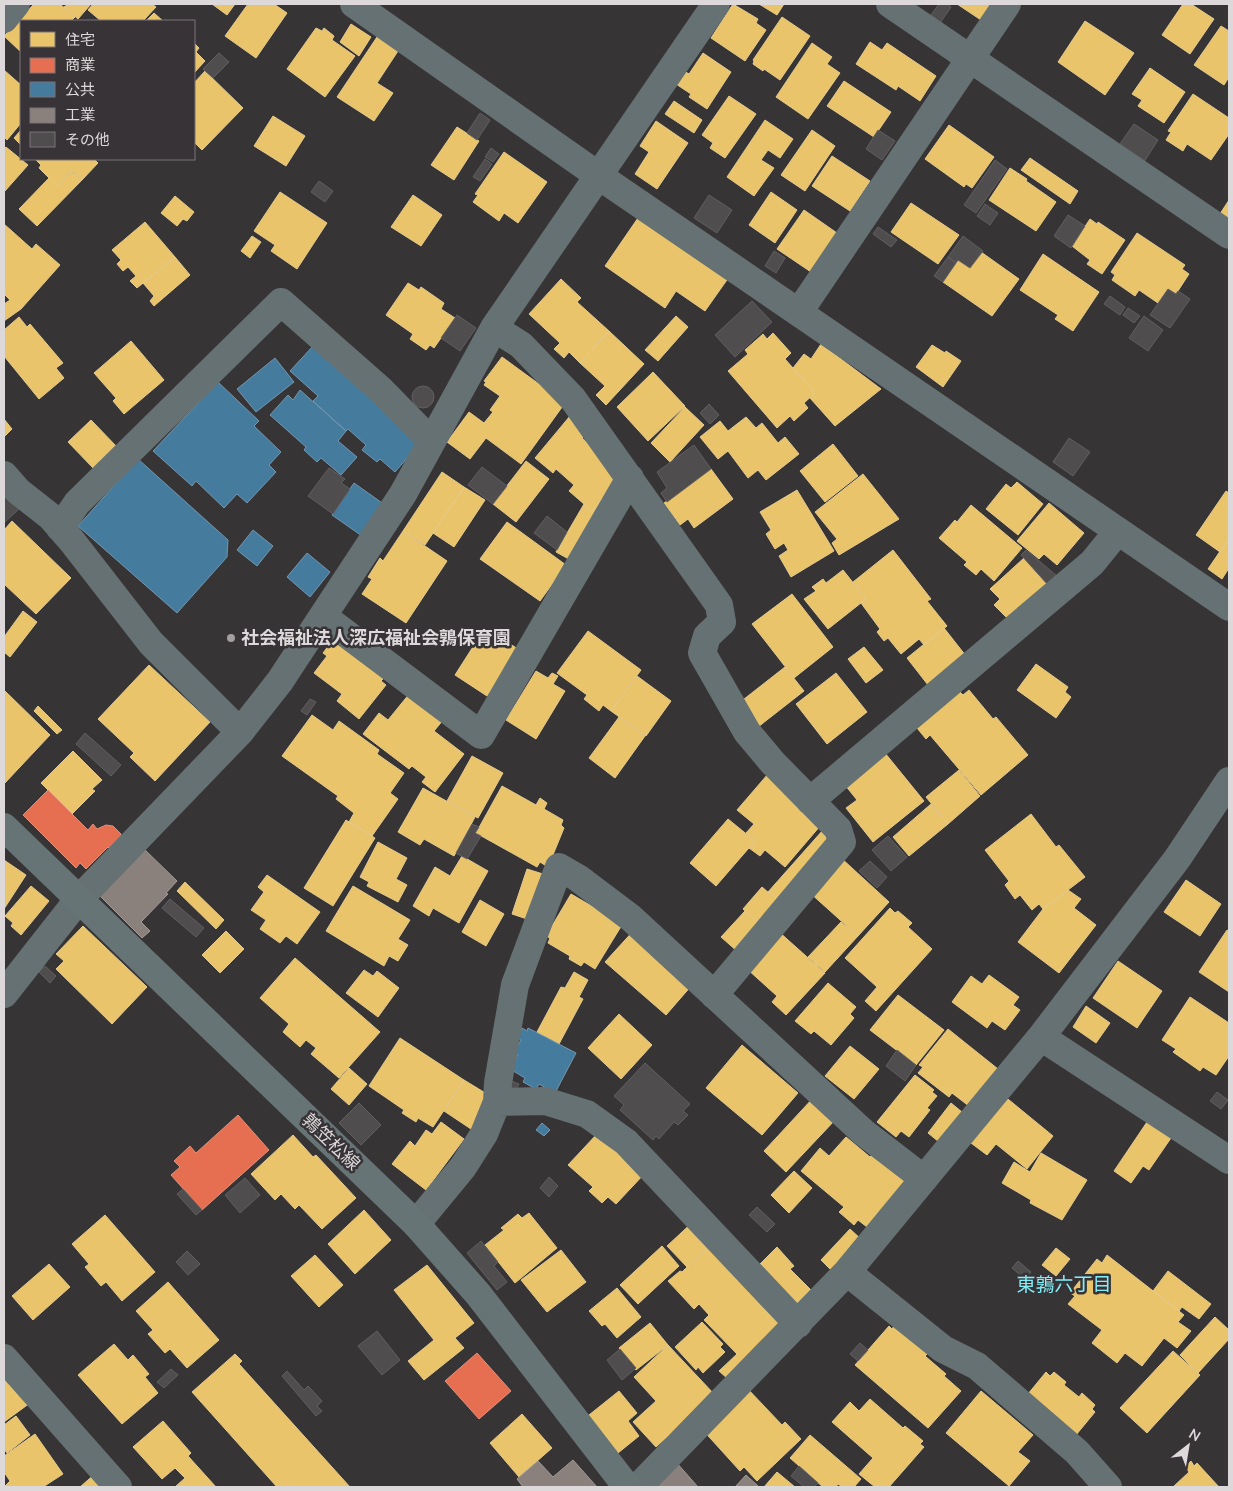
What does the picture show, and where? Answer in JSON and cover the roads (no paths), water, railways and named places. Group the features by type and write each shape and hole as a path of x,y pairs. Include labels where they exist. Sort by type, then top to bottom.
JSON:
{"main road":[{"name":"鶉笠松線","path":"4,827 416,1224 478,1294 626,1487"}],"street":[{"path":"4,19 16,4"},
{"path":"354,4 599,176 1229,607"},
{"path":"4,994 78,900 240,732 280,681 404,494 431,441 494,328 716,4"},
{"path":"890,4 1229,235"},
{"path":"799,312 1007,4"},
{"path":"60,528 77,503 281,302 381,390 431,441"},
{"path":"494,328 521,345 574,400 719,605 722,622 707,636 702,652 747,732 773,763 838,829 842,842 714,995"},
{"path":"4,475 18,491 51,518 151,643 240,732"},
{"path":"324,617 481,736 630,478"},
{"path":"810,801 1092,563 1118,531"},
{"path":"641,1487 641,1484 848,1272 1041,1037 1177,860 1229,781"},
{"path":"416,1224 463,1167 484,1134 497,1102 498,1083 515,985 559,867 578,878 631,918 863,1132 924,1179"},
{"path":"1041,1037 1229,1160"},
{"path":"497,1102 545,1101 587,1114 626,1142 798,1324"},
{"path":"848,1272 944,1349 977,1366 1078,1452 1108,1487"},
{"path":"4,1358 118,1487"}],"place":[{"name":"社会福祉法人深広福祉会鶉保育園","path":"231,638"}],"district":[{"name":"東鶉六丁目","path":"1064,1285"}]}
